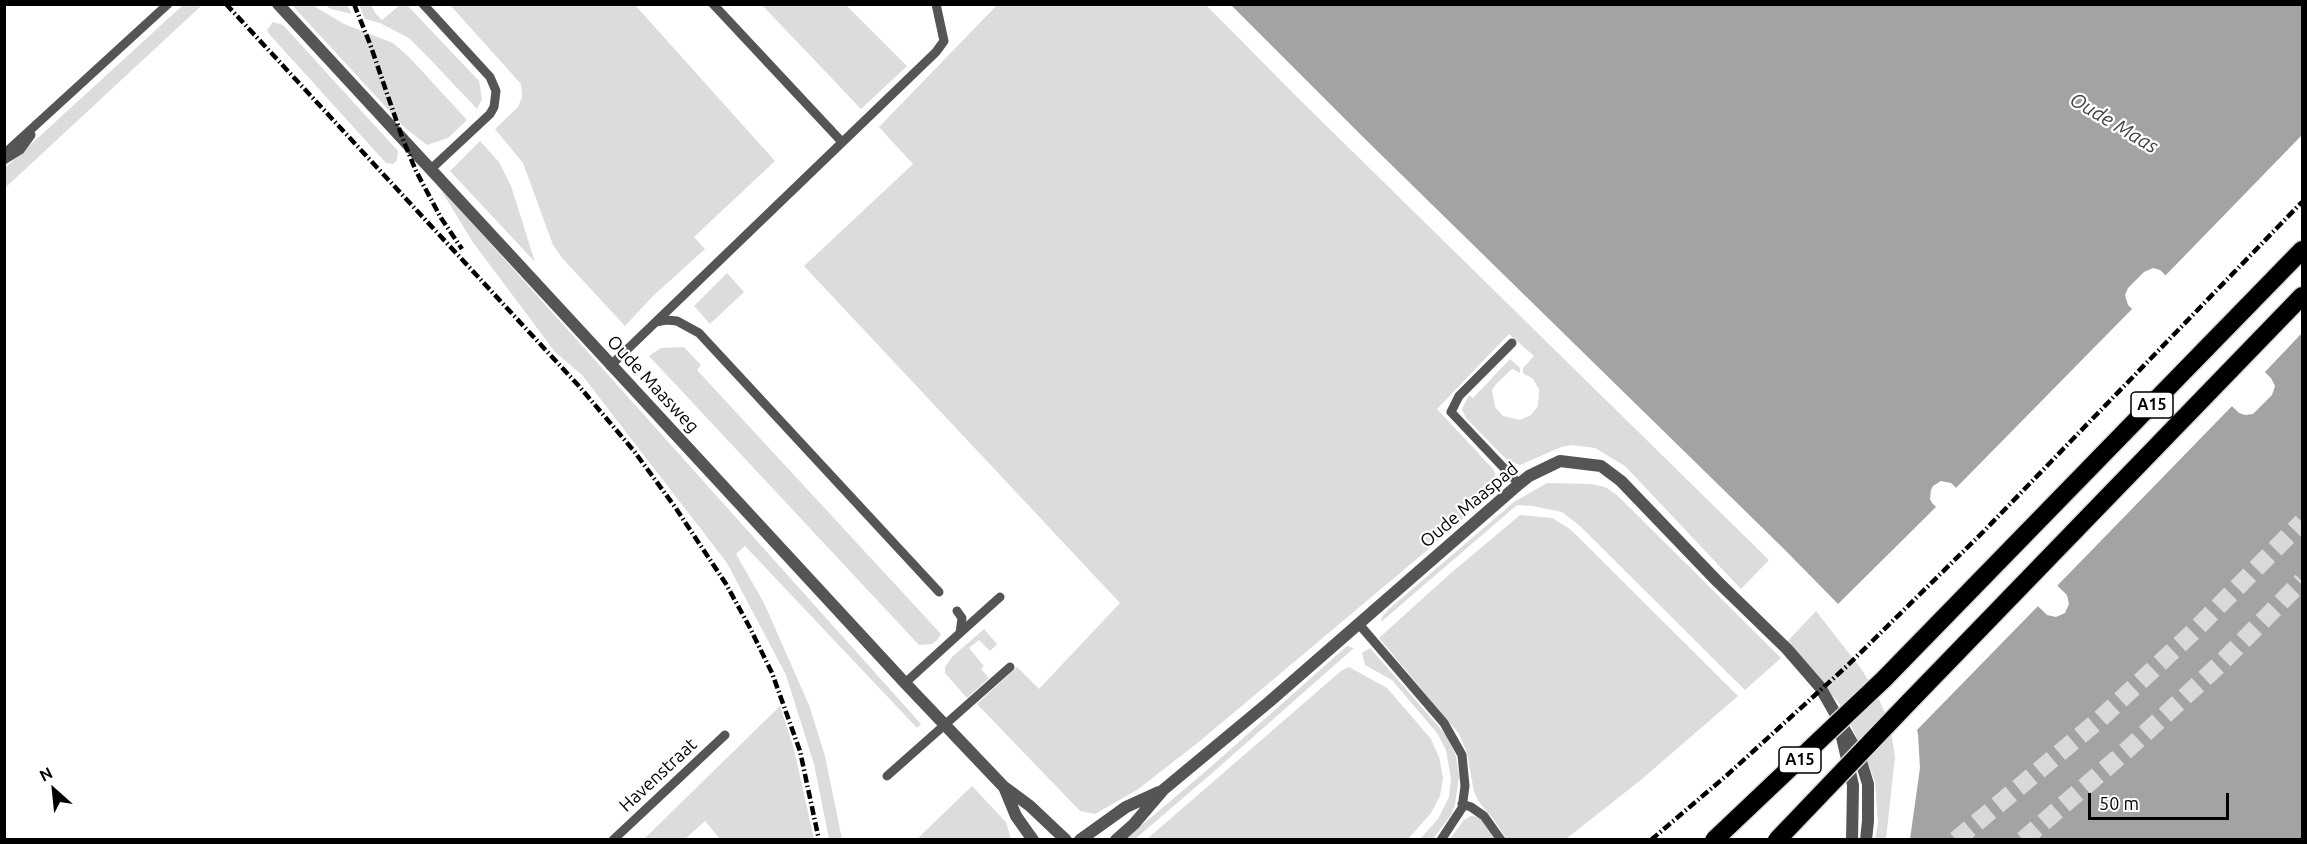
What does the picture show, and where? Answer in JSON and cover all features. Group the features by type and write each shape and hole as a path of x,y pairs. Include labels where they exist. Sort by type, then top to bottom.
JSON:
{"highway":[{"name":"A15","path":"1714,840 1891,672 2302,250"},
{"name":"A15","path":"1777,840 2302,296"}],"street":[{"name":"Oude Maasweg","path":"278,4 610,366 946,726 1003,786 1030,806 1066,840"},
{"name":"Oude Maaspad","path":"1116,840 1134,824 1163,790 1269,702 1519,484 1529,476 1560,461 1600,466 1621,481 1820,687 1859,756 1868,784 1866,840"},
{"name":"Oude Maaspad","path":"1838,720 1853,785 1852,840"},
{"name":"Oude Maasweg","path":"1003,786 1016,816 1034,840"},
{"name":"Oude Maaspad","path":"1080,840 1126,807 1163,790"}],"lane":[{"path":"423,4 490,77 496,91 494,107 490,114 431,169"},
{"path":"713,4 842,142"},
{"path":"610,366 936,52 944,41 936,4"},
{"path":"4,154 38,126 164,6"},
{"path":"4,160 20,150 38,126"},
{"path":"654,323 666,320 677,321 699,333 939,591"},
{"path":"1512,343 1459,396 1451,412 1519,484"},
{"path":"906,683 1000,597"},
{"path":"957,611 962,618 960,633"},
{"path":"1358,623 1444,723 1462,755 1465,775 1462,804 1457,817 1441,840"},
{"path":"887,776 1010,667"},
{"name":"Havenstraat","path":"613,840 725,735"},
{"path":"1462,804 1484,816 1501,840"}],"shaded area":[{"path":"998,4 1206,5 1769,560 1741,589 1625,466 1595,448 1571,445 1561,447 1520,465 1507,460 1466,418 1462,409 1469,395 1473,398 1510,359 1520,368 1520,373 1512,369 1496,384 1492,390 1495,407 1503,416 1520,420 1531,415 1538,406 1539,389 1533,379 1523,373 1523,368 1534,356 1509,334 1437,409 1494,470 1497,483 1493,492 1200,741 1137,790 1095,814 1080,811 977,704 1017,667 1039,689 1120,603 804,266 913,164 879,127"},
{"path":"183,5 199,5 200,7 5,188 5,168"},
{"path":"292,5 312,5 344,24 393,43 409,57 467,120 448,138 427,145 405,128"},
{"path":"325,5 347,5 352,14 331,9"},
{"path":"359,5 371,5 382,20 400,5 407,5 479,81 482,99 477,109 409,38 380,23 365,19"},
{"path":"450,5 635,5 775,161 694,237 705,249 654,295 625,326 563,259 553,245 523,163 495,129 518,107 522,97 521,84"},
{"path":"762,5 846,5 907,66 861,109"},
{"path":"273,22 283,25 398,151 397,160 393,164 386,163 270,35 267,30"},
{"path":"480,141 499,162 511,186 535,262 450,171"},
{"path":"438,185 921,724 917,728 745,546 736,554 764,603 809,705 825,756 842,839 829,839 814,764 786,675 727,563 582,375 555,352 472,241"},
{"path":"727,273 744,292 710,324 694,306"},
{"path":"684,347 701,365 697,370 941,634 937,640 932,644 919,645 649,356 661,348"},
{"path":"1547,483 1592,484 1605,487 1617,495 1781,658 1745,690 1580,526 1562,512 1532,506 1517,505 1381,622 1389,609 1514,502"},
{"path":"1520,515 1552,518 1570,529 1738,696 1642,779 1566,839 1506,839 1474,792 1467,753 1459,734 1379,638"},
{"path":"1816,611 1862,670 1878,697 1890,725 1895,757 1886,839 1875,839 1878,824 1875,781 1846,713 1834,697 1784,645"},
{"path":"984,629 997,644 990,651 979,640 969,648 984,666 981,669 989,678 967,698 945,673 945,667 952,657"},
{"path":"1347,646 1354,648 1210,775 1135,839 1124,840 1206,771"},
{"path":"1370,648 1446,735 1456,756 1459,776 1455,805 1451,815 1433,839 1420,839 1438,819 1449,797 1451,779 1446,750 1437,733 1392,680 1365,665 1362,653"},
{"path":"1349,667 1387,688 1431,739 1439,757 1443,778 1440,796 1431,813 1408,839 1147,839 1341,671"},
{"path":"780,706 794,749 814,839 720,839 705,821 685,839 644,839"},
{"path":"972,786 1006,822 1011,839 917,839"},
{"path":"1471,816 1482,820 1495,840 1449,840 1464,820"}],"water":[{"name":"Oude Maas","path":"1231,5 2302,5 2302,839 1910,839 1920,768 1918,734 1911,704 1896,675 1845,611 1782,547","holes":["2153,268 2160,270 2271,378 2275,386 2272,395 2253,414 2239,413 2128,305 2125,295 2128,288 2144,272","1941,481 1951,483 2067,595 2069,604 2065,613 2056,617 2047,615 1932,503 1931,490"]}],"pier":[{"path":"2302,135 2302,333 2263,374 2163,278"},
{"path":"2134,307 2234,404 2055,588 1954,490"},
{"path":"1938,505 2040,604 1915,732 1908,705 1893,677 1836,606"}],"tunnel":[{"path":"1956,840 2100,719 2192,633 2302,522"},
{"path":"2023,840 2127,750 2219,665 2302,581"}],"railway":[{"path":"226,4 578,385 634,451 675,507 726,584 772,673 800,751 819,840"},
{"path":"354,4 416,171 441,218 462,249"},
{"path":"1651,840 1726,776 1847,666 1983,532 2302,202"}]}
